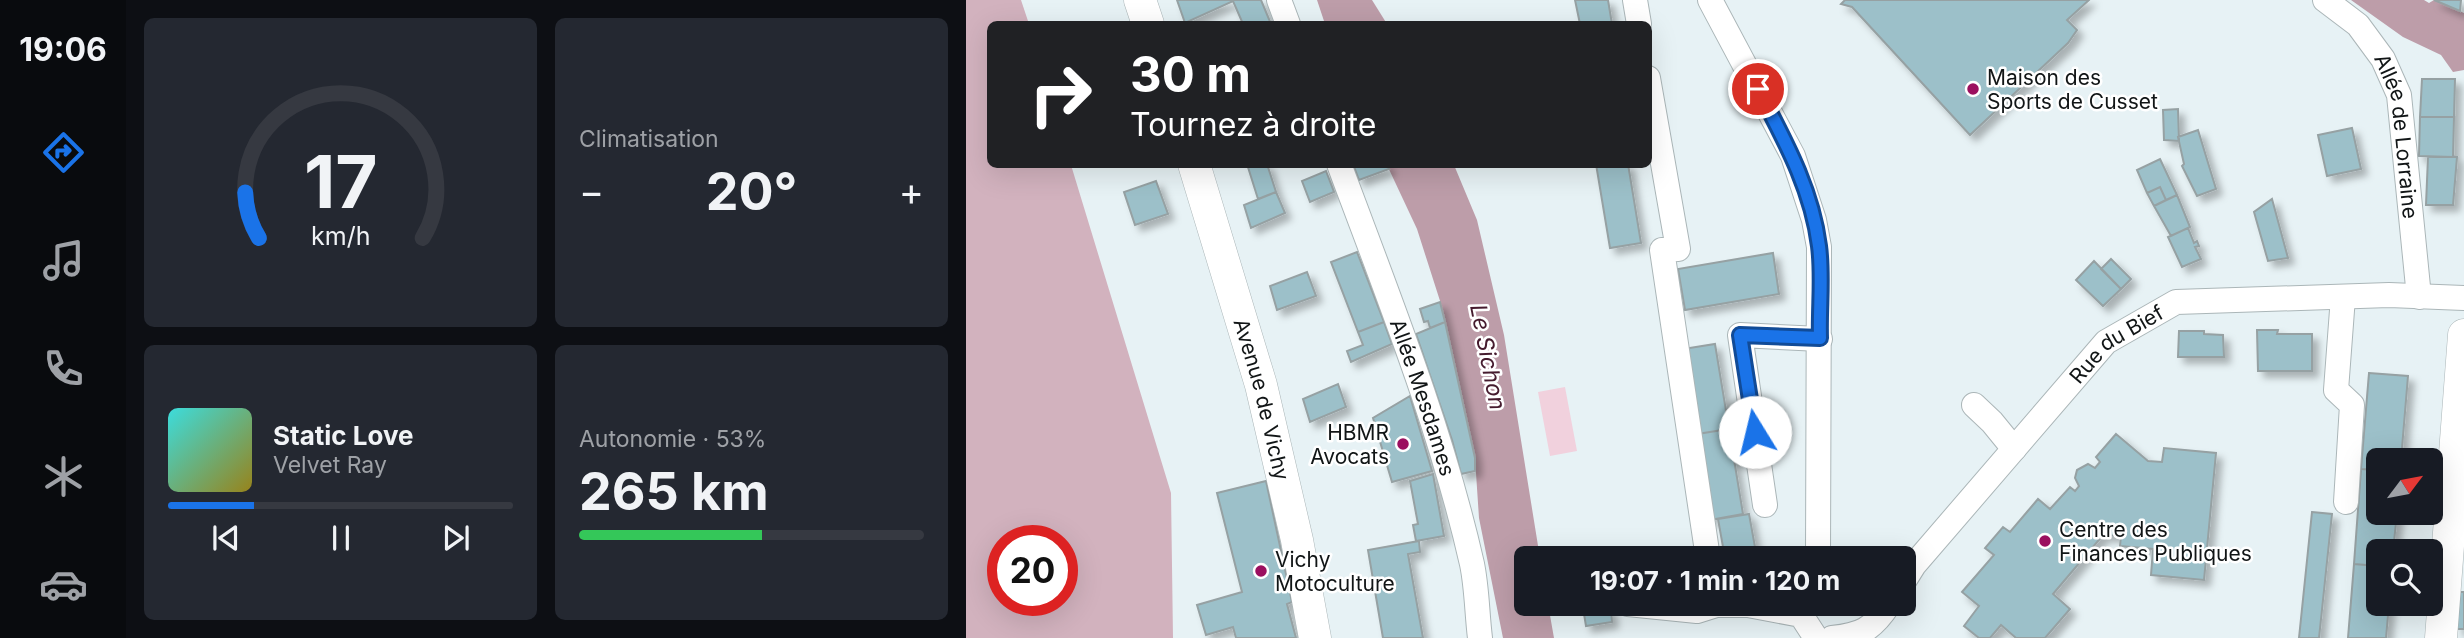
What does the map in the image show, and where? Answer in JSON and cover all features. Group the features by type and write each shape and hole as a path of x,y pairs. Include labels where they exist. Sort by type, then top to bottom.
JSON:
{"main road":[{"path":"1139,0 1147,21"},
{"name":"Avenue de Vichy","path":"1195,168 1261,385 1297,540 1315,638"},
{"path":"2441,638 2464,335"}],"street":[{"path":"1279,0 1287,21"},
{"path":"1635,0 1638,21"},
{"path":"1710,0 1793,156 1814,220 1819,247 1818,546"},
{"name":"Allée de Lorraine","path":"2325,0 2358,25 2383,59 2399,95 2418,297"},
{"path":"1652,101 1678,249 1662,250 1706,546"},
{"name":"Allée Mesdames","path":"1340,168 1440,443 1473,566 1480,638"},
{"path":"2343,297 2336,390 2352,405 2346,502"},
{"name":"Rue du Bief","path":"1916,563 2106,342 2176,302 2343,297 2464,298"},
{"path":"1765,505 1740,335 1820,338"},
{"path":"1974,405 1993,422 2014,449"},
{"path":"1802,616 1816,638"},
{"path":"1816,638 1817,616"},
{"path":"1832,638 1858,635 1879,616"}],"shaded area":[{"path":"966,0 1021,0 1028,21 987,21 987,168 1072,168 1171,493 1173,638 966,638"},
{"path":"1565,387 1577,451 1550,456 1538,392"}],"water":[{"path":"1317,0 1372,0 1385,21 1324,21"},
{"path":"2351,0 2424,0 2429,3 2434,0 2464,13 2464,70 2453,72 2441,55 2403,37"},
{"name":"Le Sichon","path":"1388,168 1455,168 1477,220 1504,335 1538,546 1514,546 1514,616 1550,616 1554,638 1503,638 1479,518 1475,458 1441,304 1417,229"}],"building":[{"path":"1177,0 1261,0 1270,21 1242,21 1233,1 1184,21"},
{"path":"1575,0 1608,0 1612,21 1579,21"},
{"name":"Maison des Sports de Cusset","path":"1845,0 2089,0 2067,20 2077,30 2068,43 1970,135 1852,7 1841,4"},
{"path":"2434,0 2461,0 2460,11"},
{"path":"2422,79 2455,79 2454,117 2420,117"},
{"path":"2178,109 2179,141 2164,140 2163,110"},
{"path":"2420,117 2454,117 2453,157 2419,156"},
{"path":"2352,128 2361,169 2327,176 2318,135"},
{"path":"2198,130 2216,189 2197,196 2182,166 2184,164 2178,137"},
{"path":"2428,157 2457,157 2453,205 2426,205"},
{"path":"2160,159 2177,195 2166,200 2160,187 2147,193 2137,170"},
{"path":"1248,168 1268,168 1276,192 1258,199"},
{"path":"1354,168 1389,169 1359,180"},
{"path":"1597,168 1629,168 1641,243 1610,248"},
{"path":"1326,171 1334,192 1310,202 1302,181"},
{"path":"1156,181 1168,214 1135,225 1124,192"},
{"path":"2160,187 2166,200 2154,206 2147,193"},
{"path":"1276,192 1285,213 1251,228 1244,205"},
{"path":"2177,195 2190,227 2171,236 2154,206"},
{"path":"2272,199 2288,258 2268,261 2254,212"},
{"path":"2188,228 2194,243 2197,241 2199,246 2195,247 2201,259 2182,267 2168,237"},
{"path":"1357,252 1384,322 1358,332 1331,262"},
{"path":"1773,253 1779,294 1685,310 1678,269"},
{"path":"2111,259 2131,279 2121,289 2101,269"},
{"path":"2094,261 2121,289 2103,306 2076,280"},
{"path":"1307,272 1316,296 1277,310 1270,286"},
{"path":"1440,302 1445,322 1430,328 1428,321 1424,322 1420,309"},
{"path":"1384,322 1392,344 1351,362 1347,351 1363,345 1358,332"},
{"path":"1445,322 1475,458 1475,471 1461,474 1416,334"},
{"path":"2257,330 2278,330 2277,334 2312,334 2312,371 2258,371"},
{"path":"2179,331 2204,331 2204,334 2223,335 2224,357 2178,357"},
{"path":"1715,344 1729,429 1697,434 1683,349"},
{"path":"2369,373 2408,376 2402,448 2366,448 2366,469 2361,469"},
{"path":"1338,384 1346,407 1310,422 1303,399"},
{"name":"HBMR Avocats","path":"1410,396 1432,471 1392,482 1373,418"},
{"path":"1729,429 1743,514 1710,520 1697,434"},
{"name":"Centre des Finances Publiques","path":"2116,434 2148,461 2162,462 2164,448 2216,453 2204,580 2151,575 2153,549 2120,546 2121,536 2103,535 2053,594 2070,609 2045,638 2016,638 2001,625 1990,638 1979,638 1964,626 1979,606 1962,592 1994,555 1985,548 2003,527 2010,532 2038,499 2050,509 2070,487 2075,491 2079,486 2075,478 2077,470 2088,464 2095,468 2100,462 2096,457"},
{"path":"2361,469 2366,469 2366,525 2396,525 2394,539 2366,539 2366,565 2354,564"},
{"path":"1433,474 1444,536 1416,541 1413,525 1418,524 1410,481"},
{"name":"Vichy Motoculture","path":"1266,481 1292,602 1287,604 1296,638 1236,638 1233,627 1206,635 1197,605 1242,592 1217,493"},
{"path":"2312,512 2332,514 2319,638 2299,638"},
{"path":"1749,514 1755,546 1723,546 1718,519"},
{"path":"1419,541 1420,552 1408,554 1423,638 1383,638 1368,550"},
{"path":"2354,564 2366,565 2366,616 2388,616 2386,638 2348,638"},
{"path":"2460,592 2464,592 2464,629 2457,629"},
{"path":"1584,616 1612,616 1612,622 1586,626"}],"place":[{"name":"Maison des Sports de Cusset","path":"1973,89"},
{"name":"HBMR Avocats","path":"1403,444"},
{"name":"Centre des Finances Publiques","path":"2045,541"},
{"name":"Vichy Motoculture","path":"1261,571"}],"route":[{"path":"1755,432 1740,335 1820,338 1819,247 1814,220 1793,156 1758,89"}]}
